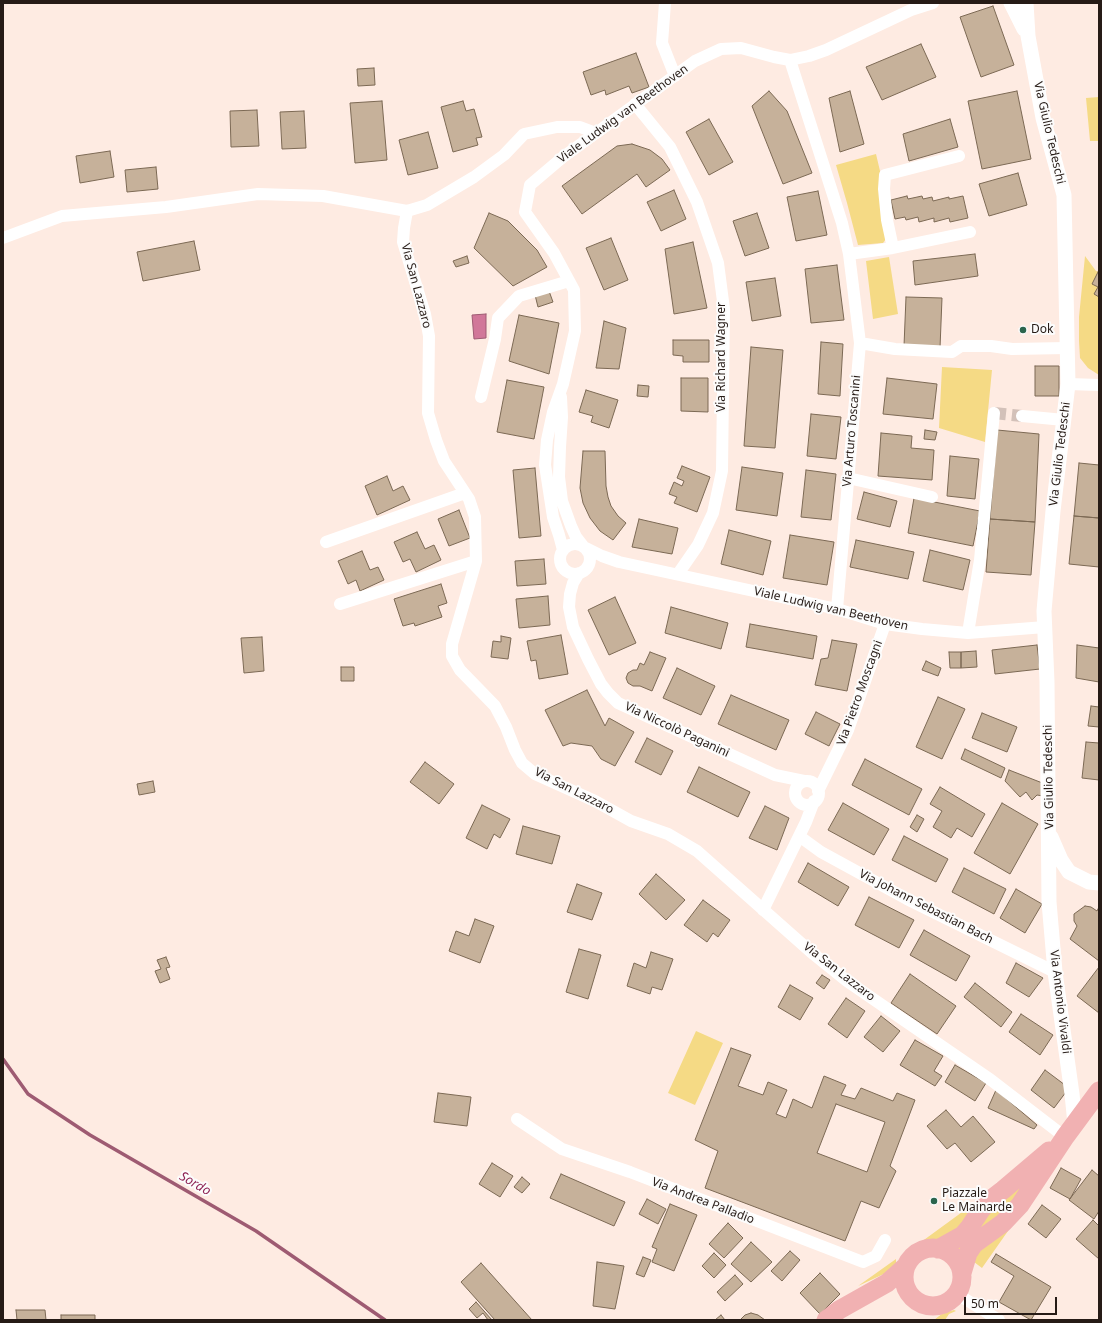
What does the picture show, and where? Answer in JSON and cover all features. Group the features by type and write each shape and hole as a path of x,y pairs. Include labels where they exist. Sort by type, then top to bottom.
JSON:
{"main road":[{"path":"925,1320 949,1300 962,1280 962,1273 968,1253 974,1244 1003,1223 1020,1205 1070,1130 1099,1091"},
{"path":"938,1248 963,1235 990,1200 1070,1130"},
{"path":"826,1320 839,1310 887,1283 906,1266 911,1258 918,1252 928,1248 938,1248 954,1257 959,1264 962,1273"},
{"path":"906,1266 904,1276 905,1285 908,1294 915,1300 923,1305 933,1306 949,1300"}],"street":[{"path":"665,3 662,43 675,76"},
{"name":"Viale Ludwig van Beethoven","path":"563,550 553,517 545,464 547,440 553,412 561,394 574,331 574,290 554,253 525,212 530,185 563,157 695,61 721,49 741,48 790,60 809,56 826,50 911,10 933,3"},
{"path":"1011,3 1028,36"},
{"name":"Via Giulio Tedeschi","path":"1026,3 1028,36 1043,118 1064,195 1068,384 1044,612 1048,682 1049,833 1060,860 1069,872"},
{"name":"Via Arturo Toscanini","path":"790,60 842,223 849,254 860,343 837,609"},
{"name":"Via Richard Wagner","path":"635,104 670,148 697,202 718,263 724,309 722,471 713,513 698,545 678,574"},
{"path":"3,238 62,216 166,207 258,194 323,196 407,211 427,205 474,177 504,155 524,134 557,126 580,127 596,133"},
{"path":"893,248 887,220 884,189 885,176 959,156"},
{"name":"Via San Lazzaro","path":"407,211 403,242 425,314 429,336 428,413 444,461 469,499 475,517 476,561 452,644 452,656 460,670 495,706 522,763 535,774 550,782 595,801 631,821 668,834 697,851 763,910 847,981 991,1080 1070,1130"},
{"path":"849,254 893,248 970,232"},
{"path":"481,397 495,339 498,318 520,296 569,281"},
{"path":"860,343 895,349 952,352 961,346 991,346 1012,349 1067,348"},
{"path":"1068,384 1099,386"},
{"name":"Viale Ludwig van Beethoven","path":"561,394 562,417 559,477 562,501 574,531 584,547 602,556 620,562 837,609 885,624 968,633 1045,626"},
{"path":"968,633 980,560 994,413"},
{"path":"1022,416 1064,420"},
{"path":"848,478 932,497"},
{"path":"326,542 465,493"},
{"path":"574,544 584,547 590,557 588,566 582,571 574,574 564,569 560,560 563,550 574,544"},
{"path":"340,604 476,561"},
{"name":"Viale Ludwig van Beethoven","path":"582,571 605,563 620,562"},
{"name":"Via Niccolò Paganini","path":"582,571 573,583 570,594 569,608 573,627 588,659 608,694 618,703 629,709 775,775 806,781"},
{"name":"Via Pietro Moscagni","path":"763,910 848,730 885,624"},
{"name":"Via Pietro Moscagni","path":"806,781 833,762"},
{"path":"806,781 814,784 816,796 808,804 800,802 796,796 796,789 800,783 806,781"},
{"name":"Via Pietro Moscagni","path":"799,836 802,818 800,802"},
{"name":"Via Antonio Vivaldi","path":"1049,833 1049,902 1055,972 1072,1094 1070,1130"},
{"name":"Via Johann Sebastian Bach","path":"799,836 821,852 907,899 1055,972"},
{"path":"1050,880 1060,872 1069,872 1089,882 1099,883"},
{"name":"Via Andrea Palladio","path":"517,1120 562,1149 630,1172 863,1262 876,1256 885,1240"},
{"path":"949,1300 999,1320"}],"shaded area":[{"path":"1099,97 1099,141 1090,141 1086,98"},
{"path":"876,154 880,171 881,197 886,239 883,243 858,245 836,165"},
{"path":"1085,256 1096,271 1099,272 1099,375 1088,368 1080,358 1079,317"},
{"path":"889,257 898,314 873,319 866,261"},
{"path":"486,314 486,338 474,339 472,315"},
{"path":"942,367 992,370 985,442 939,428"},
{"path":"696,1031 723,1043 695,1105 668,1093"},
{"path":"1031,1173 1005,1212 960,1252 955,1249 981,1220"},
{"path":"980,1199 962,1226 935,1241 917,1245"},
{"path":"1007,1230 1008,1231 982,1268 974,1262 976,1254"},
{"path":"896,1259 896,1263 886,1273 858,1286"},
{"path":"954,1310 956,1311 949,1314 945,1320 934,1320 943,1313"}],"building":[{"path":"993,6 1014,65 981,77 960,17"},
{"path":"921,44 936,77 882,100 866,67"},
{"path":"636,53 649,87 632,93 629,86 606,95 605,90 591,95 583,72"},
{"path":"374,68 375,85 358,86 357,69"},
{"path":"769,91 787,111 812,173 783,184 752,106"},
{"path":"850,91 864,144 840,152 829,98"},
{"path":"1017,91 1031,159 982,169 968,101"},
{"path":"382,101 387,160 355,163 350,103"},
{"path":"463,101 466,111 474,109 482,137 476,138 478,145 453,152 441,107"},
{"path":"257,110 259,146 231,147 230,111"},
{"path":"304,111 306,148 282,149 280,112"},
{"path":"709,119 733,162 709,175 686,132"},
{"path":"950,119 958,147 909,161 903,134"},
{"path":"428,132 438,168 408,175 399,140"},
{"path":"632,144 650,150 662,159 670,170 646,187 637,174 582,214 562,186 617,146"},
{"path":"110,151 114,177 80,183 76,156"},
{"path":"156,167 158,189 127,192 125,170"},
{"path":"1018,173 1027,205 989,216 979,184"},
{"path":"674,190 686,219 661,231 647,202"},
{"path":"818,191 827,235 796,241 787,197"},
{"path":"907,196 908,199 922,196 923,199 932,197 933,201 949,197 949,199 963,196 968,218 950,222 949,218 934,222 934,218 919,222 918,217 906,220 905,217 895,219 891,200"},
{"path":"489,213 508,221 537,250 547,267 513,286 474,248"},
{"path":"757,213 769,248 745,256 733,221"},
{"path":"611,238 628,280 604,290 586,248"},
{"path":"194,241 200,270 143,281 137,252"},
{"path":"693,242 707,308 674,314 665,249"},
{"path":"975,254 978,276 915,285 913,261"},
{"path":"467,256 469,263 456,267 453,261"},
{"path":"837,265 844,320 811,323 805,269"},
{"path":"1098,272 1099,297 1094,294 1098,287 1092,284"},
{"path":"775,278 781,316 752,321 746,282"},
{"path":"549,291 553,302 538,307 535,295"},
{"path":"906,297 942,298 940,348 904,346"},
{"path":"519,315 559,323 549,374 509,361"},
{"path":"604,321 626,328 619,369 596,368"},
{"path":"673,340 709,340 709,362 683,362 683,356 673,355"},
{"path":"821,342 843,344 840,396 818,394"},
{"path":"751,347 783,350 775,448 744,446"},
{"path":"1035,366 1059,366 1059,396 1035,396"},
{"path":"681,378 708,378 708,412 681,411"},
{"path":"887,378 937,384 933,419 883,414"},
{"path":"507,380 544,387 534,439 497,432"},
{"path":"638,385 649,386 648,397 637,396"},
{"path":"586,390 618,400 609,428 591,422 593,416 579,412"},
{"path":"811,414 841,417 836,459 807,456"},
{"path":"925,430 937,432 935,440 924,439"},
{"path":"997,430 1039,434 1035,522 990,519"},
{"path":"881,433 912,436 911,448 934,450 932,480 878,476"},
{"path":"583,451 605,451 606,486 608,497 611,506 618,516 626,523 613,540 600,531 590,518 583,503 580,488"},
{"path":"950,456 979,459 975,499 947,496"},
{"path":"1079,463 1099,465 1099,518 1074,516"},
{"path":"682,466 710,477 697,512 674,503 677,497 669,494 674,482 682,486 684,481 677,478"},
{"path":"742,467 783,473 777,516 736,510"},
{"path":"535,468 541,536 519,538 513,470"},
{"path":"806,470 836,474 831,520 801,517"},
{"path":"387,476 393,491 403,486 410,500 377,515 365,486"},
{"path":"864,492 897,501 890,527 857,519"},
{"path":"914,498 980,511 973,546 908,533"},
{"path":"459,510 470,538 449,546 438,519"},
{"path":"1074,516 1099,518 1099,567 1069,564"},
{"path":"639,519 678,528 672,554 632,547"},
{"path":"990,519 1035,522 1031,575 986,572"},
{"path":"729,530 771,541 763,575 721,564"},
{"path":"417,532 425,549 434,545 441,560 416,572 410,559 403,562 394,542"},
{"path":"790,535 834,542 827,585 783,578"},
{"path":"856,540 914,552 908,579 850,567"},
{"path":"930,550 970,560 963,590 923,581"},
{"path":"362,551 370,570 378,567 384,580 360,591 356,580 348,584 338,561"},
{"path":"544,559 546,584 517,586 515,561"},
{"path":"441,584 447,603 438,606 442,617 415,626 414,623 403,626 394,599"},
{"path":"548,596 550,625 519,628 516,599"},
{"path":"615,597 636,643 609,655 588,610"},
{"path":"671,607 728,623 721,649 665,633"},
{"path":"750,624 817,636 813,659 746,647"},
{"path":"561,635 568,674 539,679 536,660 531,661 527,641"},
{"path":"501,636 511,638 508,659 491,657 493,641 501,642"},
{"path":"262,637 264,671 244,673 241,638"},
{"path":"832,640 857,644 847,691 815,685 821,659 828,658"},
{"path":"1037,645 1040,669 995,674 992,650"},
{"path":"1077,645 1099,648 1099,682 1076,678"},
{"path":"976,651 977,667 961,668 961,652"},
{"path":"650,652 666,658 652,691 640,686 633,686 628,683 626,678 628,673 633,670 637,670 640,663 644,665"},
{"path":"949,652 961,652 961,668 950,668"},
{"path":"926,661 941,668 938,676 922,670"},
{"path":"341,667 354,667 354,681 341,681"},
{"path":"677,668 715,686 701,715 663,698"},
{"path":"587,690 605,726 609,718 634,732 615,766 601,759 592,746 571,743 563,746 545,710"},
{"path":"731,695 789,720 776,750 718,724"},
{"path":"938,697 965,709 942,759 916,747"},
{"path":"1091,706 1099,707 1099,727 1088,726"},
{"path":"816,712 840,724 829,746 805,734"},
{"path":"982,713 1017,727 1007,752 972,738"},
{"path":"647,738 673,751 661,775 635,762"},
{"path":"1086,742 1099,743 1099,780 1082,778"},
{"path":"965,749 1005,768 1001,778 961,759"},
{"path":"865,759 922,789 909,815 852,785"},
{"path":"425,762 454,784 439,804 410,782"},
{"path":"699,767 750,792 738,817 687,792"},
{"path":"1009,770 1045,784 1043,796 1037,795 1032,800 1026,792 1020,797 1005,781"},
{"path":"153,781 155,792 139,795 137,784"},
{"path":"940,787 985,814 972,837 957,828 951,838 933,827 942,811 930,804"},
{"path":"843,803 889,829 874,855 828,830"},
{"path":"1002,803 1038,824 1010,874 974,853"},
{"path":"482,805 510,819 500,838 494,834 487,849 466,838"},
{"path":"765,806 789,818 777,850 749,838"},
{"path":"917,815 924,819 917,832 910,827"},
{"path":"523,826 560,836 552,864 516,854"},
{"path":"904,836 948,859 936,882 892,860"},
{"path":"808,863 849,887 838,906 798,882"},
{"path":"964,868 1006,889 994,914 952,892"},
{"path":"656,874 685,900 666,920 639,894"},
{"path":"577,884 602,893 592,920 567,912"},
{"path":"1016,889 1042,904 1025,933 1000,918"},
{"path":"869,897 914,920 899,948 855,925"},
{"path":"703,900 730,920 718,937 713,933 707,942 684,925"},
{"path":"1085,906 1091,907 1097,911 1099,907 1099,961 1070,939 1077,926 1074,921 1074,914"},
{"path":"475,919 494,926 480,963 449,951 456,931 469,936"},
{"path":"924,930 970,956 956,981 910,955"},
{"path":"579,949 601,955 588,999 566,992"},
{"path":"651,952 673,959 662,990 652,987 650,994 627,986 634,963 646,968"},
{"path":"166,957 170,967 166,968 170,979 160,983 155,971 161,969 157,960"},
{"path":"1016,963 1043,978 1029,997 1006,983"},
{"path":"1099,967 1099,1013 1077,996"},
{"path":"910,974 956,1006 937,1034 891,1003"},
{"path":"822,975 830,980 824,989 816,983"},
{"path":"975,983 1012,1012 1001,1027 964,997"},
{"path":"790,985 813,998 800,1020 778,1007"},
{"path":"846,998 865,1011 847,1038 828,1024"},
{"path":"1021,1014 1053,1035 1040,1055 1009,1032"},
{"path":"881,1016 900,1031 883,1052 864,1037"},
{"path":"915,1040 943,1056 934,1071 942,1076 935,1086 900,1065"},
{"path":"731,1048 751,1055 738,1086 763,1095 768,1082 787,1090 776,1114 786,1118 793,1099 812,1108 824,1076 846,1085 841,1095 855,1099 861,1088 893,1101 897,1093 915,1100 890,1166 896,1171 879,1208 861,1201 845,1241 705,1188 718,1151 695,1140","holes":["836,1104 885,1122 867,1172 817,1153"]},
{"path":"955,1065 986,1083 975,1101 945,1082"},
{"path":"1045,1070 1069,1088 1054,1108 1031,1090"},
{"path":"996,1090 1037,1125 1034,1129 988,1108"},
{"path":"438,1093 471,1097 467,1126 434,1122"},
{"path":"946,1110 961,1127 973,1116 995,1142 971,1162 955,1143 947,1149 927,1126"},
{"path":"492,1163 513,1176 500,1197 479,1184"},
{"path":"1061,1168 1081,1179 1070,1199 1050,1188"},
{"path":"1092,1170 1099,1176 1099,1211 1094,1219 1069,1200"},
{"path":"561,1174 625,1202 614,1226 550,1198"},
{"path":"522,1177 530,1184 522,1193 514,1187"},
{"path":"647,1199 666,1209 658,1224 639,1214"},
{"path":"670,1204 697,1215 674,1271 652,1262 657,1249 652,1247"},
{"path":"1042,1205 1061,1219 1046,1238 1028,1224"},
{"path":"1093,1220 1099,1226 1099,1259 1076,1239"},
{"path":"728,1223 743,1238 724,1258 709,1244"},
{"path":"751,1242 772,1262 751,1282 731,1264"},
{"path":"790,1251 800,1260 782,1281 771,1271"},
{"path":"714,1253 726,1265 714,1278 702,1266"},
{"path":"996,1254 1051,1287 1031,1320 999,1302 1014,1276 991,1262"},
{"path":"643,1257 651,1260 644,1277 636,1274"},
{"path":"597,1262 624,1266 615,1309 593,1306"},
{"path":"481,1263 532,1320 495,1320 461,1282"},
{"path":"820,1273 840,1294 820,1314 800,1293"},
{"path":"735,1275 743,1284 725,1301 717,1292"},
{"path":"476,1302 492,1320 488,1320 483,1313 477,1318 469,1309"},
{"path":"16,1310 45,1310 46,1320 17,1320"},
{"path":"751,1313 758,1315 765,1320 740,1320 745,1315"},
{"path":"61,1315 95,1315 95,1320 61,1320"},
{"path":"721,1315 725,1320 715,1320"}],"waterway":[{"name":"Sordo","path":"3,1059 28,1094 90,1135 256,1231 385,1320"}],"tunnel":[{"path":"994,413 1022,416"}],"place":[{"name":"Dok","path":"1023,330"},
{"name":"Piazzale Le Mainarde","path":"934,1201"}]}
